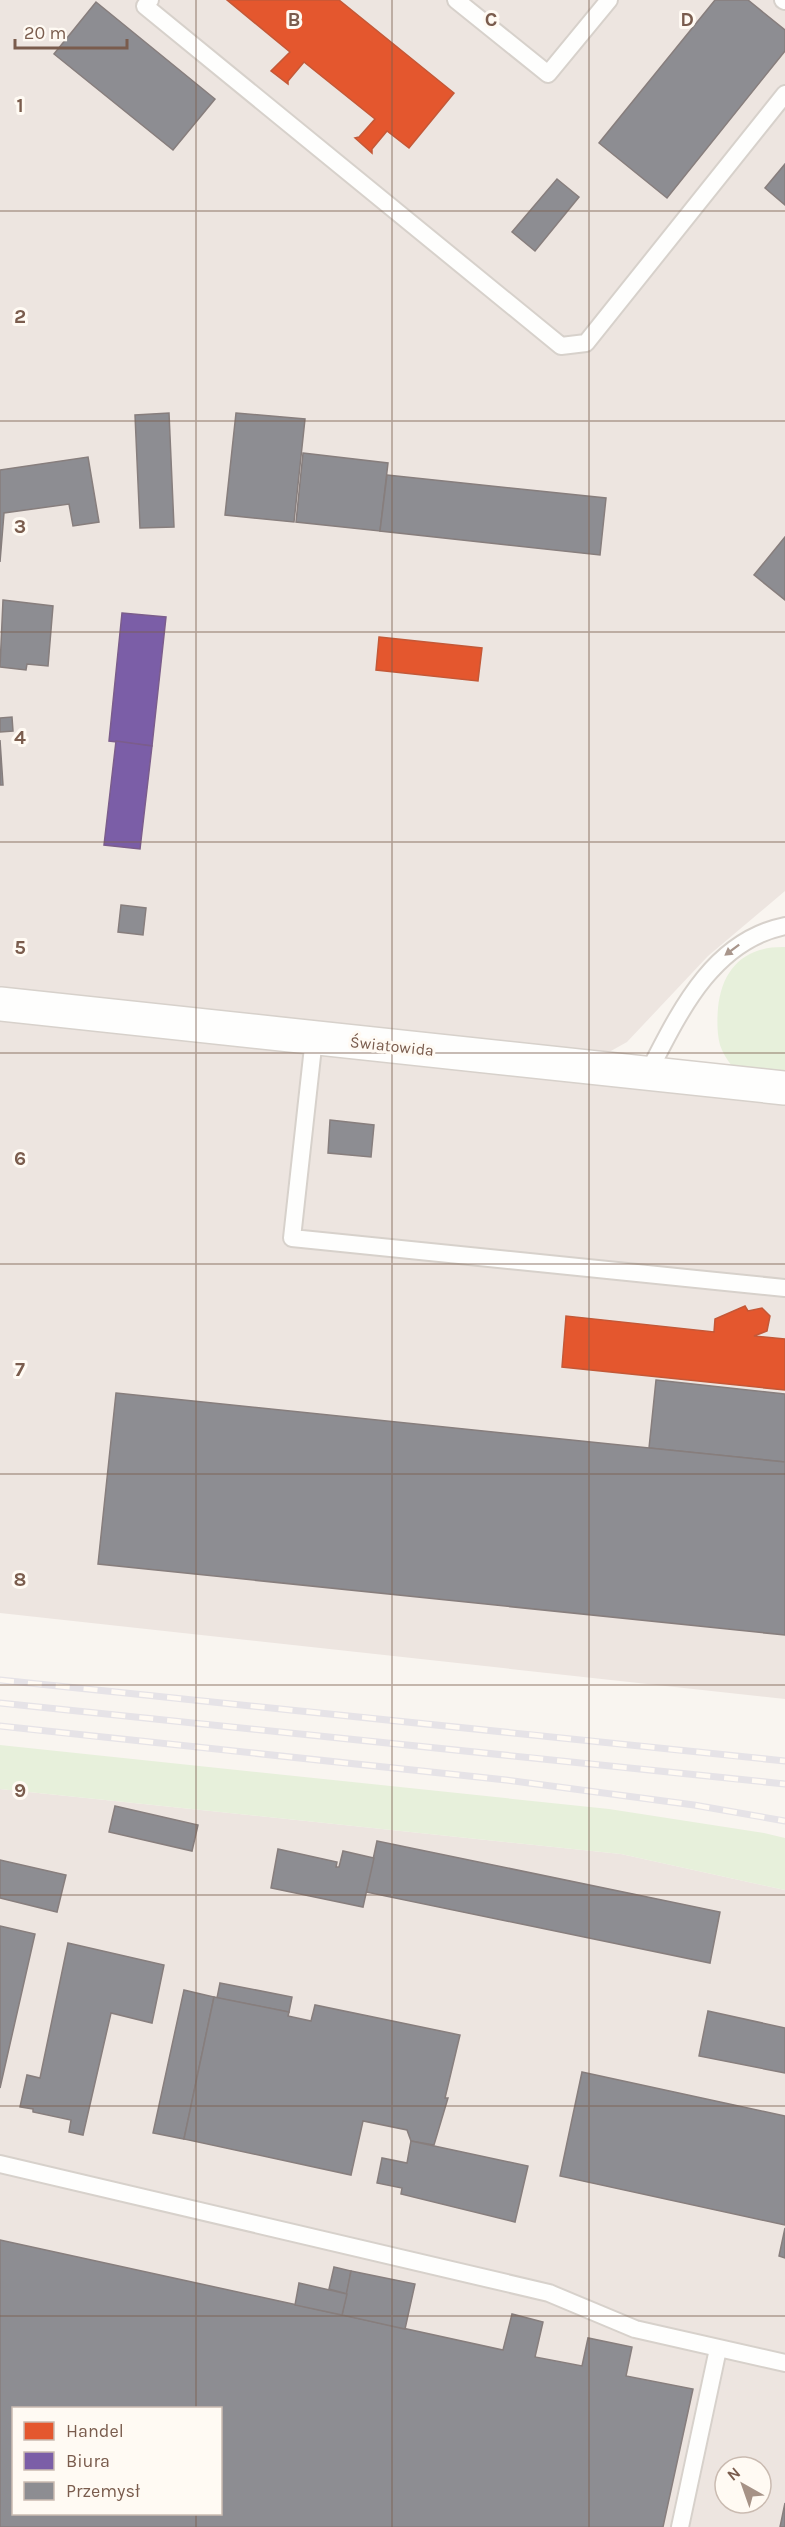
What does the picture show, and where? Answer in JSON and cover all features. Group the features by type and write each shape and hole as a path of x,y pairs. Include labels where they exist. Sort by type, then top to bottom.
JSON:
{"street":[{"name":"Światowida","path":"0,1004 785,1088"}],"lane":[{"path":"150,0 145,6 561,346 586,343 785,94"},
{"path":"456,0 548,74 609,0"},
{"path":"648,1073 685,1004 712,969 744,942 785,926"},
{"path":"314,1038 292,1238 785,1288"},
{"path":"0,2164 549,2293 635,2329 785,2362"},
{"path":"680,2527 718,2349"}],"shaded area":[{"path":"0,0 785,0 785,891 708,956 627,1042 584,1066 785,1088 785,1699 0,1613"},
{"path":"0,1789 621,1854 785,1890 785,2527 0,2527"}],"green space":[{"path":"785,947 785,1088 747,1084 728,1061 720,1045 717,1022 720,994 730,971 738,962 758,951"},
{"path":"0,1745 609,1809 764,1833 785,1838 785,1890 621,1854 0,1789"}],"building: Handel":[{"path":"227,0 339,0 454,93 409,148 387,131 372,149 372,153 355,138 359,137 375,119 304,62 288,84 271,71 290,52"},
{"path":"379,637 482,648 478,681 376,670"},
{"path":"745,1306 748,1311 762,1308 770,1316 767,1331 754,1336 785,1339 785,1390 562,1367 566,1316 714,1332 715,1319"}],"building: Biura":[{"path":"122,613 166,617 152,746 109,741"},
{"path":"116,741 152,746 140,849 104,845"}],"building: Przemysł":[{"path":"715,0 748,0 785,30 785,51 667,198 599,143"},
{"path":"96,2 215,99 173,150 54,54"},
{"path":"785,164 785,205 765,188"},
{"path":"557,179 579,197 535,251 512,232"},
{"path":"169,413 174,527 140,528 135,415"},
{"path":"236,413 305,419 294,522 225,515"},
{"path":"303,453 388,463 380,531 296,522"},
{"path":"88,457 99,522 73,526 69,504 4,513 0,562 0,470"},
{"path":"387,475 606,498 600,555 380,531"},
{"path":"785,537 785,600 754,575"},
{"path":"3,600 53,606 48,666 27,664 26,670 0,667"},
{"path":"12,717 13,731 0,732 0,718"},
{"path":"0,740 3,785 0,785"},
{"path":"121,905 146,908 143,935 118,932"},
{"path":"330,1120 374,1125 371,1157 328,1153"},
{"path":"656,1380 785,1394 785,1462 649,1448"},
{"path":"116,1393 785,1462 785,1635 98,1564"},
{"path":"115,1806 198,1825 192,1851 109,1832"},
{"path":"377,1841 720,1912 710,1963 366,1892"},
{"path":"278,1849 337,1862 336,1867 339,1867 343,1851 374,1858 363,1907 271,1888"},
{"path":"0,1860 66,1875 57,1912 0,1898"},
{"path":"0,1926 35,1934 0,2088"},
{"path":"68,1943 164,1965 152,2023 111,2013 83,2135 69,2132 71,2120 20,2107 27,2075 40,2078"},
{"path":"220,1983 292,1997 289,2012 217,1998"},
{"path":"184,1990 214,1997 184,2139 153,2133"},
{"path":"214,1997 289,2012 288,2016 311,2021 315,2005 460,2035 445,2098 448,2098 434,2145 411,2141 407,2130 363,2121 351,2175 184,2139"},
{"path":"708,2011 785,2028 785,2073 699,2056"},
{"path":"582,2072 785,2116 785,2225 560,2176"},
{"path":"411,2141 528,2166 515,2222 401,2194 402,2188 377,2183 382,2158 407,2163"},
{"path":"785,2228 785,2258 779,2256"},
{"path":"0,2240 503,2350 512,2314 543,2322 535,2357 582,2366 588,2338 632,2347 626,2376 693,2389 663,2527 0,2527"},
{"path":"334,2267 351,2271 347,2294 329,2289"},
{"path":"351,2271 415,2284 405,2329 342,2315"},
{"path":"299,2283 347,2294 342,2315 295,2305"},
{"path":"785,2503 785,2527 780,2527"}],"railway":[{"path":"0,1680 785,1761"},
{"path":"0,1703 785,1784"},
{"path":"0,1726 506,1780 694,1805 785,1821"}]}
